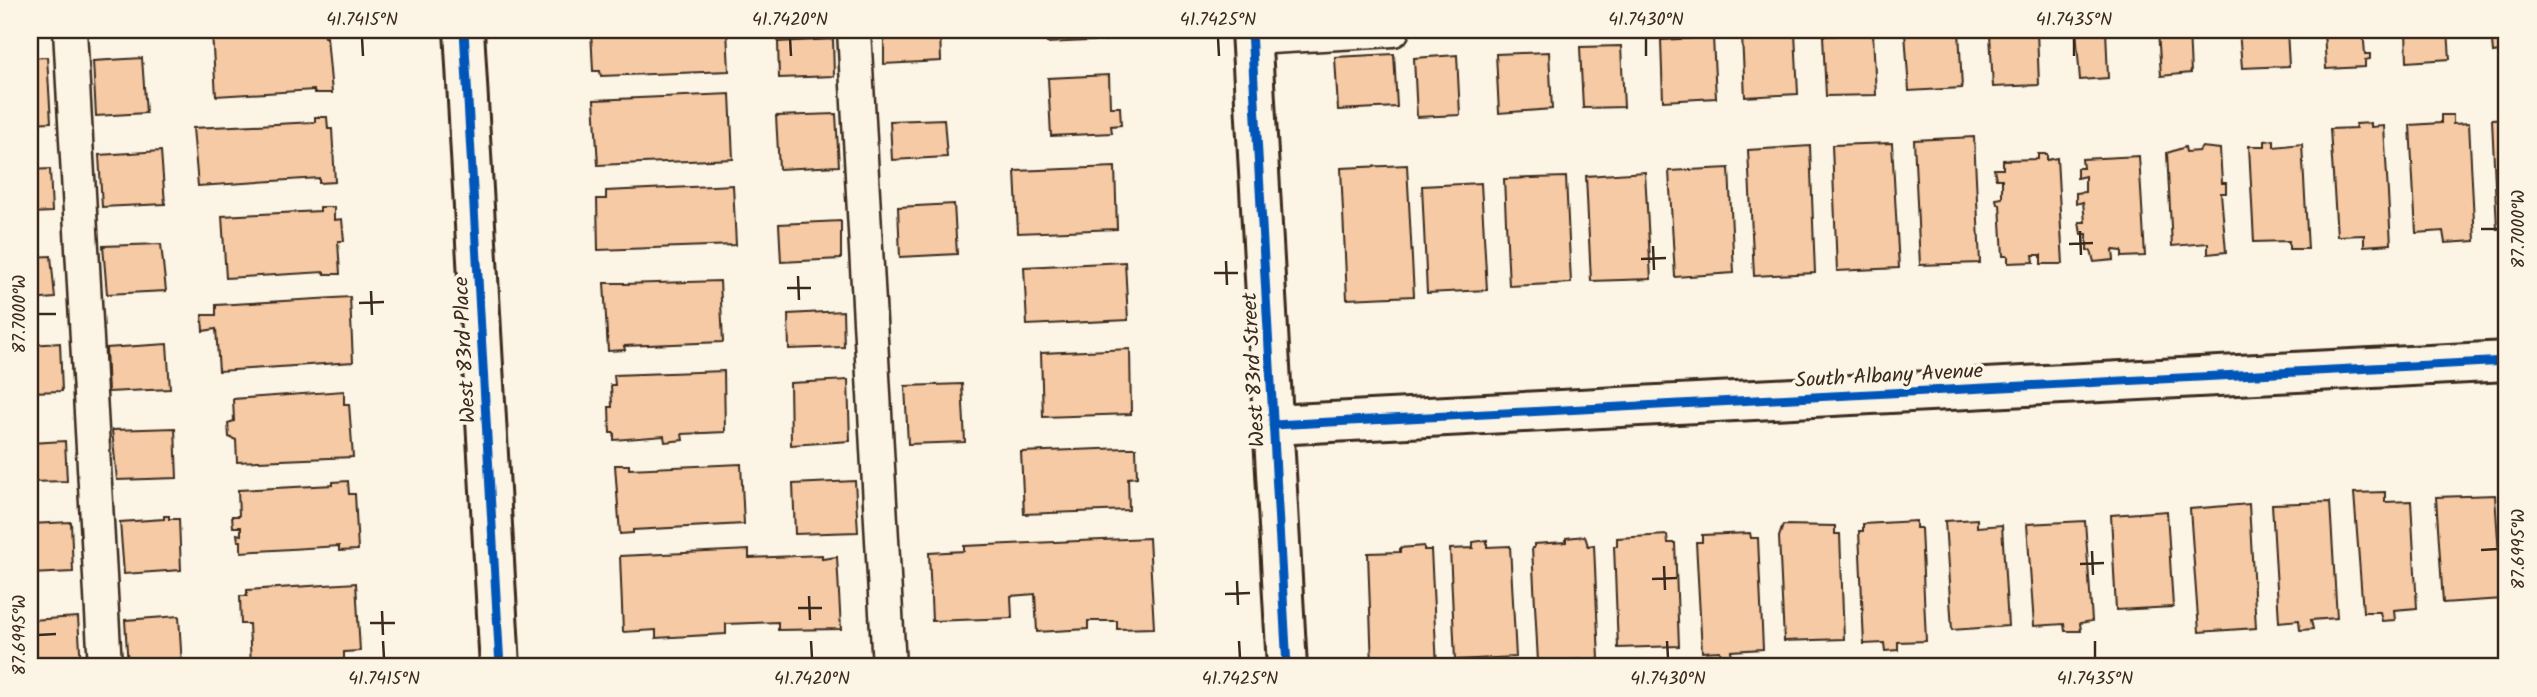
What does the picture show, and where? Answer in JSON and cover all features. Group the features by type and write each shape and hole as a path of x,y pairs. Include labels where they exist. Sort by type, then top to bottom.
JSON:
{"street":[{"name":"West 83rd Place","path":"464,30 500,667"},
{"name":"West 83rd Street","path":"1251,34 1287,667"},
{"name":"South Albany Avenue","path":"1273,425 2507,361"}],"lane":[{"path":"70,30 104,667"},
{"path":"854,30 889,667"},
{"path":"1251,34 1392,30"}],"building":[{"path":"323,30 324,37 327,37 332,93 314,93 314,90 216,96 212,33"},
{"path":"591,30 727,30 729,71 601,76 600,71 593,71"},
{"path":"884,30 940,30 941,61 884,64"},
{"path":"1046,30 1115,30 1115,33 1108,33 1108,40 1047,43"},
{"path":"1959,30 1962,88 1909,91 1905,32"},
{"path":"2037,30 2039,85 1993,87 1990,34"},
{"path":"2076,30 2106,30 2108,78 2080,80"},
{"path":"2158,30 2189,30 2191,73 2161,76"},
{"path":"2239,30 2287,30 2289,66 2242,68"},
{"path":"2324,30 2363,30 2365,54 2370,54 2370,59 2365,60 2365,67 2326,69"},
{"path":"2406,30 2448,30 2450,59 2407,62"},
{"path":"2491,30 2507,30 2507,51 2493,53"},
{"path":"1795,33 1798,94 1745,97 1742,36"},
{"path":"1873,33 1876,95 1826,96 1823,36"},
{"path":"1713,37 1716,98 1663,101 1661,40"},
{"path":"833,39 834,76 779,78 778,42"},
{"path":"1621,46 1624,107 1583,108 1580,47"},
{"path":"1549,52 1552,109 1499,113 1496,54"},
{"path":"1394,54 1397,107 1338,110 1335,57"},
{"path":"1457,55 1460,115 1417,117 1414,58"},
{"path":"47,57 51,122 30,123 30,58"},
{"path":"142,58 146,113 96,116 93,61"},
{"path":"1109,75 1110,107 1120,107 1121,125 1111,126 1112,133 1051,136 1048,78"},
{"path":"730,94 733,159 598,165 594,100"},
{"path":"836,114 839,166 779,169 776,116"},
{"path":"2441,115 2453,115 2453,124 2469,123 2475,241 2445,243 2443,231 2416,233 2410,125 2441,123"},
{"path":"315,117 327,117 328,129 332,129 335,182 319,183 319,178 198,186 193,128 315,122"},
{"path":"2507,118 2507,235 2503,235 2502,228 2497,229 2492,119"},
{"path":"944,119 947,157 892,160 890,121"},
{"path":"2371,123 2371,127 2384,126 2391,244 2364,246 2364,235 2337,236 2330,129 2356,128 2356,124"},
{"path":"1974,137 1980,263 1920,265 1914,140"},
{"path":"2274,140 2274,147 2302,144 2308,249 2289,249 2289,241 2254,242 2249,146 2265,146 2265,141"},
{"path":"1892,143 1899,268 1837,271 1832,145"},
{"path":"1810,146 1815,273 1754,276 1748,150"},
{"path":"2185,147 2186,152 2199,151 2202,147 2220,149 2222,183 2226,183 2226,193 2221,193 2226,252 2208,254 2208,243 2172,246 2167,153"},
{"path":"161,151 165,204 102,207 99,155"},
{"path":"2038,154 2047,154 2047,160 2057,158 2063,264 2041,264 2041,255 2033,255 2034,262 2008,263 2008,256 2003,256 2000,204 1997,204 1996,199 2002,198 2002,179 1996,179 1994,169 2003,169 2003,160 2038,159"},
{"path":"2139,156 2145,256 2122,257 2122,251 2113,250 2114,260 2094,262 2091,251 2087,251 2087,234 2081,234 2079,222 2085,222 2083,202 2076,204 2076,193 2085,192 2085,176 2077,178 2077,168 2083,168 2082,159"},
{"path":"1407,165 1414,296 1347,299 1341,168"},
{"path":"1115,167 1117,229 1018,233 1015,171"},
{"path":"1729,168 1734,273 1675,277 1669,171"},
{"path":"50,169 52,212 30,213 30,170"},
{"path":"1645,172 1651,279 1591,281 1586,176"},
{"path":"1566,177 1571,283 1509,286 1504,179"},
{"path":"1481,183 1487,290 1427,293 1422,186"},
{"path":"733,185 736,245 598,250 597,199 606,199 606,191"},
{"path":"954,204 957,254 900,257 898,207"},
{"path":"320,207 334,207 334,220 342,219 344,241 338,241 340,274 324,272 226,278 222,216 320,211"},
{"path":"841,221 841,259 781,262 779,224"},
{"path":"161,244 166,291 107,294 103,246"},
{"path":"51,256 55,298 30,300 30,257"},
{"path":"1125,262 1128,320 1027,325 1024,267"},
{"path":"720,281 723,342 624,346 625,350 608,351 604,283"},
{"path":"350,297 353,362 219,371 216,329 203,331 202,315 216,315 216,305"},
{"path":"843,311 844,347 789,349 788,314"},
{"path":"60,343 62,391 30,392 30,345"},
{"path":"167,344 170,389 108,392 106,348"},
{"path":"1130,349 1131,414 1043,417 1041,353"},
{"path":"724,371 725,432 682,434 683,440 665,442 664,436 614,440 614,433 610,433 609,407 612,407 611,385 615,385 614,375"},
{"path":"848,380 850,441 791,445 790,383"},
{"path":"962,384 965,442 908,444 905,386"},
{"path":"344,391 344,404 349,404 353,457 237,462 236,440 229,437 228,423 234,421 233,399"},
{"path":"175,428 177,478 117,480 112,430"},
{"path":"65,441 67,481 30,482 30,443"},
{"path":"1136,448 1137,477 1128,478 1129,510 1024,514 1021,452"},
{"path":"741,464 744,524 633,530 633,533 620,534 615,465 629,465 629,469"},
{"path":"348,481 349,494 355,494 358,550 339,551 339,546 241,552 241,541 238,541 237,534 241,535 241,527 233,527 232,516 239,516 238,490 333,485 333,482"},
{"path":"855,481 858,532 795,534 793,484"},
{"path":"2385,492 2385,502 2411,501 2417,608 2394,610 2395,620 2382,621 2380,612 2363,612 2354,493"},
{"path":"2495,495 2502,599 2443,603 2436,497"},
{"path":"2330,502 2337,618 2311,620 2313,629 2300,630 2299,620 2279,622 2272,504"},
{"path":"2249,504 2256,628 2199,632 2190,509"},
{"path":"2167,511 2173,607 2116,610 2111,515"},
{"path":"164,516 179,519 181,570 124,574 120,522 164,519"},
{"path":"1977,519 1977,527 2002,525 2008,626 1952,630 1945,521"},
{"path":"1916,521 1916,528 1921,528 1926,641 1898,642 1898,650 1885,651 1884,643 1864,644 1859,531 1863,531 1863,524"},
{"path":"2085,521 2092,621 2080,623 2081,631 2065,631 2064,624 2034,626 2027,524"},
{"path":"71,522 73,572 30,574 30,524"},
{"path":"1783,525 1835,526 1835,534 1840,534 1844,639 1784,641 1779,537"},
{"path":"1750,533 1751,538 1758,538 1763,649 1731,651 1732,657 1721,657 1720,651 1702,652 1696,542 1702,542 1702,535"},
{"path":"1667,535 1668,543 1675,543 1679,646 1618,648 1614,546 1617,546 1617,538"},
{"path":"1585,536 1588,546 1594,545 1599,659 1570,660 1570,665 1557,667 1556,661 1538,662 1532,548 1534,544 1566,542 1566,538"},
{"path":"1149,538 1154,628 1117,629 1117,621 1088,621 1088,629 1037,632 1035,594 1011,596 1012,618 932,621 929,553 964,551 964,546"},
{"path":"1487,540 1487,547 1510,546 1516,657 1455,660 1450,549 1473,548 1473,542"},
{"path":"1424,546 1424,550 1431,550 1437,667 1372,667 1368,553 1400,552 1400,548"},
{"path":"749,550 749,558 822,555 822,559 837,557 841,629 778,630 778,622 726,624 726,634 656,638 656,630 623,632 620,556"},
{"path":"356,583 360,651 344,652 344,661 251,666 249,624 241,624 240,596 247,596 247,590"},
{"path":"179,616 182,667 128,667 125,620"},
{"path":"78,617 81,667 30,667 30,620"}],"cycle path":[{"path":"464,30 500,667"},
{"path":"1251,30 1287,667"},
{"path":"1273,425 2507,361"}]}
